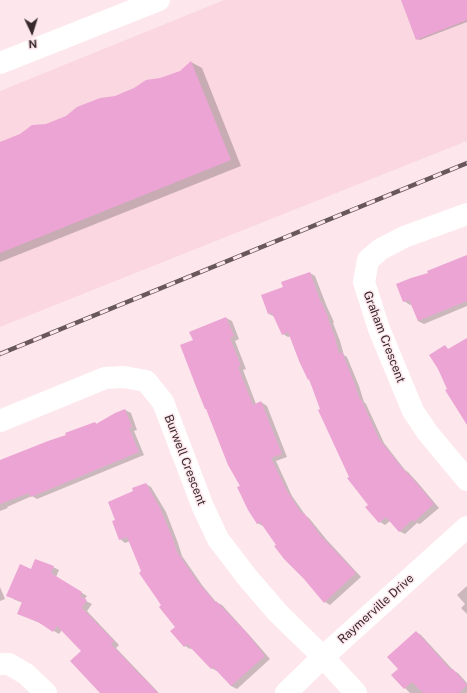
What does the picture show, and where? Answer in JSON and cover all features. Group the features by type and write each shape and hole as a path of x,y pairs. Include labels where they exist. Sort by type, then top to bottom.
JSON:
{"street":[{"path":"0,63 159,0"},
{"name":"Graham Crescent","path":"467,214 404,237 381,249 368,260 364,282 379,329 413,411 437,444 467,480"},
{"name":"Burwell Crescent","path":"0,421 105,378 124,377 146,381 163,402 203,507 218,539 246,578 278,614 323,657 356,693"},
{"name":"Raymerville Drive","path":"286,693 323,657 467,527"},
{"path":"0,664 9,664 26,674 46,693"}],"shaded area":[{"path":"224,0 467,0 467,141 0,327 0,91"}],"building":[{"path":"401,0 467,0 467,20 416,40"},
{"path":"191,61 231,160 0,253 0,142 20,134 32,125 46,124 66,116 77,107 100,98 115,96 134,88 146,80 160,78 180,71"},
{"path":"467,255 467,301 418,321 409,300 403,302 396,284 428,273 427,271"},
{"path":"310,272 321,303 329,319 339,354 342,352 360,400 361,399 379,439 434,504 414,522 412,520 399,532 386,517 379,523 365,507 368,505 347,478 349,477 318,410 320,409 309,379 308,380 299,361 288,332 282,335 272,313 268,314 261,295 283,287 281,282"},
{"path":"226,317 234,336 230,338 241,366 238,367 253,405 261,401 282,454 271,458 287,491 302,514 304,513 320,535 356,573 324,603 304,579 284,559 274,546 276,545 260,522 257,524 248,510 237,487 240,486 228,465 180,345 193,340 189,332"},
{"path":"467,338 467,425 445,390 447,389 438,369 429,355 445,345 448,349"},
{"path":"125,409 132,427 129,428 139,452 31,497 29,493 0,504 0,460 66,435 65,433 95,422 96,424"},
{"path":"146,483 160,508 177,552 197,581 215,602 216,601 246,632 265,656 231,686 213,667 211,669 187,644 184,647 170,631 175,627 159,607 161,605 139,573 141,571 127,537 119,540 112,521 115,520 108,502 133,491 132,488"},
{"path":"35,559 54,566 51,573 82,592 80,596 87,600 82,608 114,641 111,644 158,693 100,693 70,661 81,651 57,626 53,632 38,622 17,614 22,602 6,596 20,564 31,569"},
{"path":"416,631 451,670 453,669 467,685 459,693 423,693 412,682 404,689 391,675 398,669 387,657"}],"railway":[{"path":"0,354 467,163"}]}
